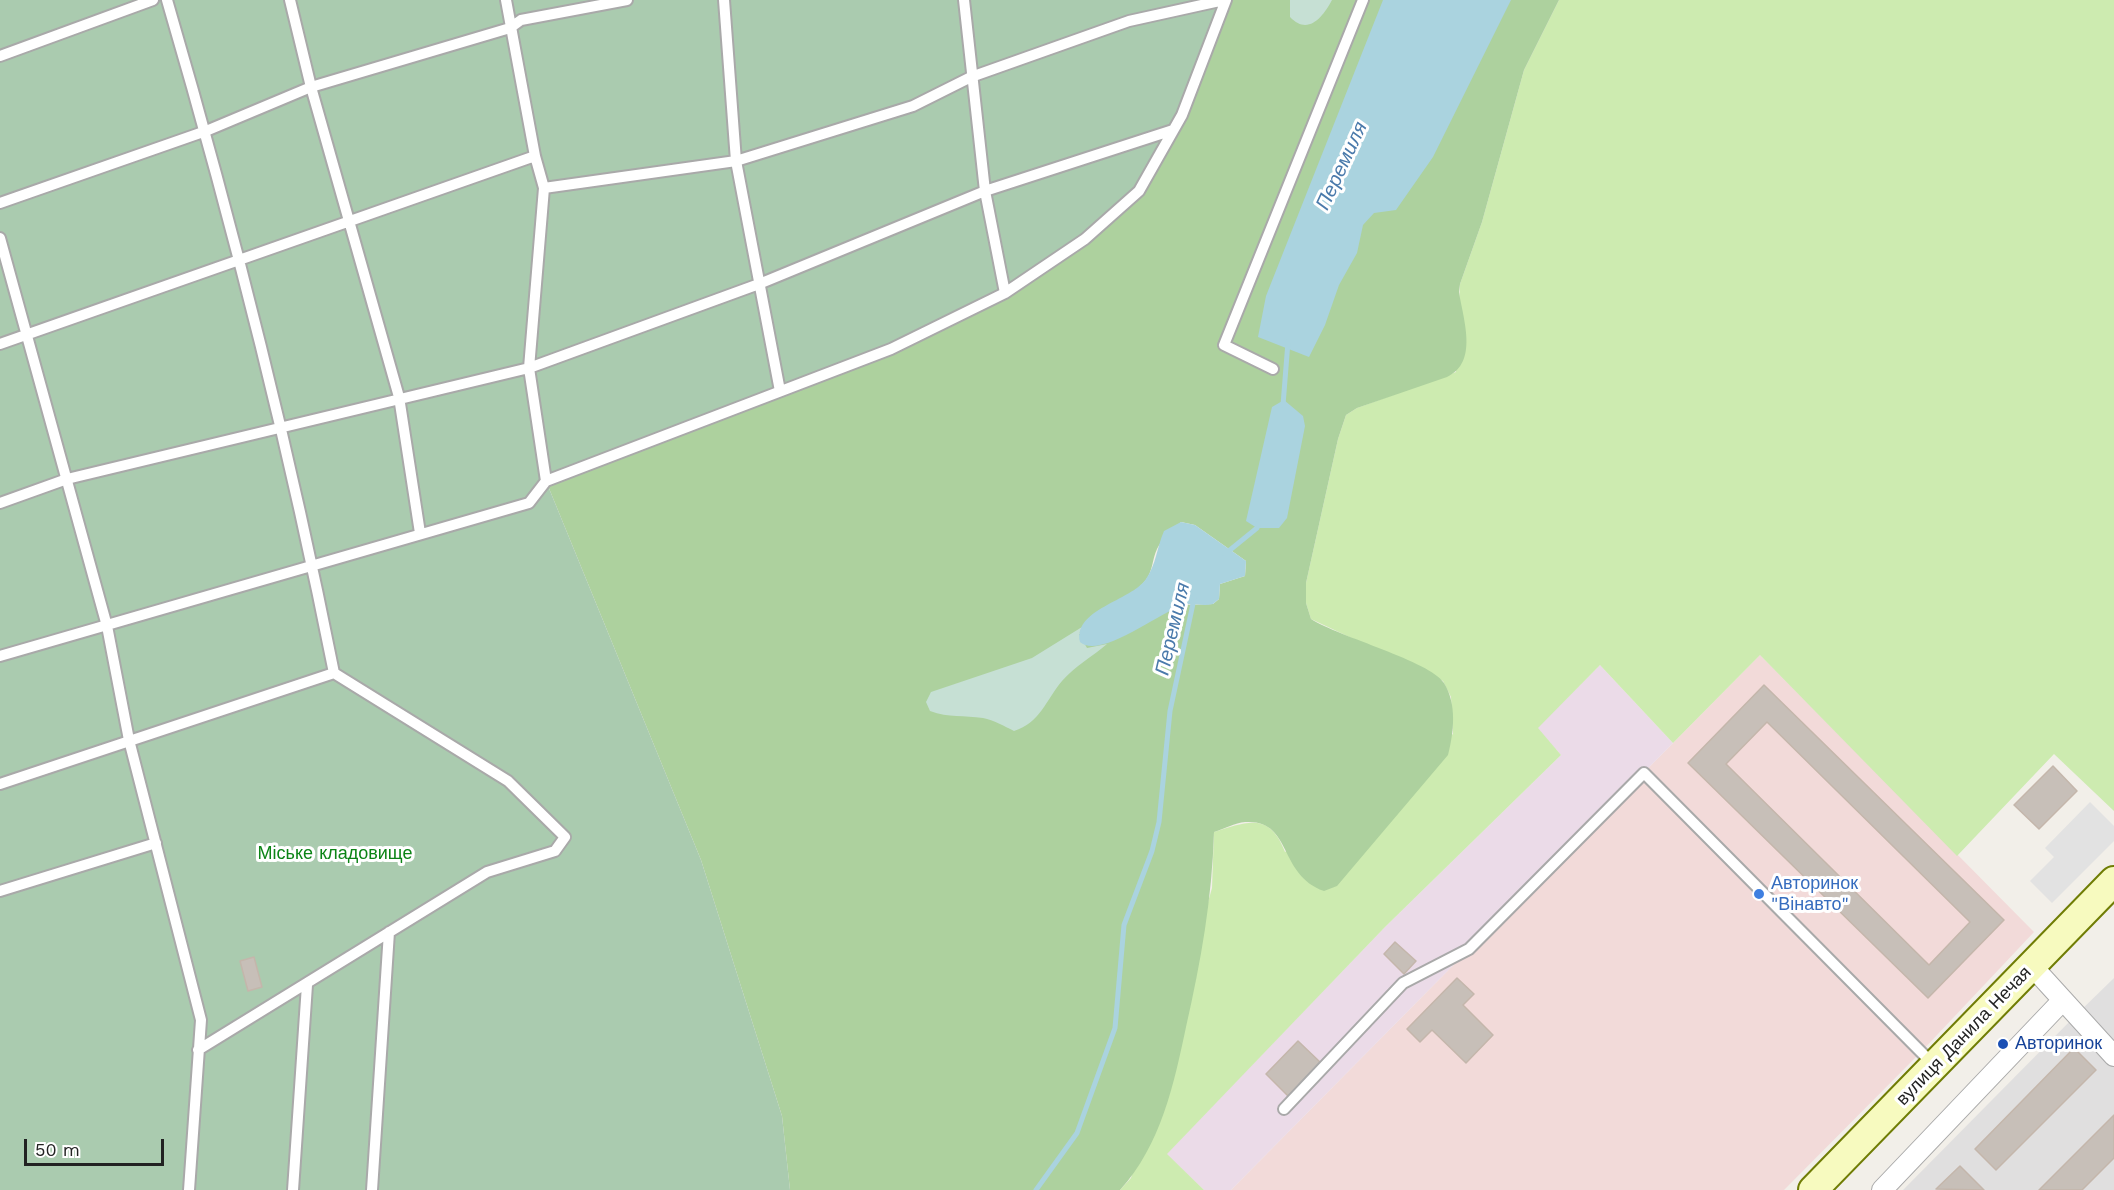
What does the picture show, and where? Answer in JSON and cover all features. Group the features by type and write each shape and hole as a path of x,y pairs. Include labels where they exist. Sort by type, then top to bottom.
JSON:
{"main road":[{"name":"вулиця Данила Нечая","path":"1813,1190 2114,881"}],"street":[{"path":"2032,966 2111,1050"},
{"path":"1882,1190 2063,1000"}],"lane":[{"path":"0,56 153,0"},
{"path":"167,0 206,131 282,427 334,673 508,781 565,837 555,851 487,872 307,985 198,1050"},
{"path":"290,0 311,87 351,220 399,397 420,533"},
{"path":"506,0 535,156 544,188 529,368 546,481"},
{"path":"0,203 206,131 311,87 510,28 521,20 627,0"},
{"path":"724,0 736,161 780,391"},
{"path":"963,0 985,191 1005,293"},
{"path":"544,188 736,161 913,106 971,77 1137,18 1225,0"},
{"path":"0,656 529,503 546,481 891,350 1005,293 1085,239 1139,191 1182,115 1225,0"},
{"path":"1274,369 1224,345 1363,0"},
{"path":"0,503 67,479 399,397 529,368 759,284 985,191 1173,130"},
{"path":"0,344 535,156"},
{"path":"0,238 107,626 129,740 201,1020 189,1190"},
{"path":"0,784 334,673"},
{"path":"1284,1109 1403,983 1468,949 1644,772 1935,1065"},
{"path":"0,891 156,843"},
{"path":"372,1190 389,932"},
{"path":"292,1190 307,985"}],"shaded area":[{"name":"Авторинок \"Вінавто\"","path":"1760,655 2034,932 1921,1052 1784,1190 1231,1190"},
{"path":"1600,665 1673,743 1231,1190 1204,1190 1166,1154 1385,927 1561,755 1537,728"},
{"path":"2090,802 2114,826 2114,841 2052,903 2030,881 2054,857 2045,848"},
{"path":"2114,978 2114,1190 1903,1190 2076,1015"}],"green space":[{"name":"Міське кладовище","path":"0,0 1226,0 1182,115 1139,191 1005,293 891,349 546,481 701,860 782,1116 790,1190 0,1190"},
{"path":"1226,0 1559,0 1524,70 1482,222 1460,284 1459,292 1466,339 1463,361 1457,370 1447,377 1357,408 1346,415 1338,439 1306,583 1306,603 1311,619 1421,666 1444,683 1453,709 1452,737 1448,755 1337,886 1324,891 1309,883 1299,873 1279,838 1271,829 1260,823 1245,822 1214,832 1205,930 1171,1092 1146,1154 1120,1190 790,1190 782,1116 701,860 546,481","holes":["1181,522 1195,525 1246,561 1245,576 1220,584 1219,599 1213,604 1182,605 1079,634 1092,616 1129,594 1146,580 1159,546"]},
{"path":"1290,0 1332,0 1320,18 1303,25 1290,17"},
{"path":"1559,0 2114,0 2114,811 2054,754 1957,856 1760,655 1673,743 1600,665 1538,728 1561,755 1385,927 1167,1154 1204,1190 1120,1190 1131,1178 1212,888 1214,832 1247,823 1265,825 1279,839 1285,852 1453,734 1451,697 1443,681 1311,619 1306,603 1306,583 1338,439 1346,415 1357,408 1456,372 1460,284 1482,222 1524,70"},
{"path":"1082,627 1079,634 1087,648 1107,644 1067,676 1036,717 1023,727 1014,731 987,719 944,715 930,711 926,702 931,692 1032,658"}],"water":[{"path":"1383,0 1511,0 1433,157 1396,210 1374,213 1363,225 1357,253 1339,285 1325,325 1309,357 1258,337 1266,296"},
{"path":"1284,400 1303,416 1305,426 1287,518 1279,528 1257,528 1246,521 1272,407"},
{"path":"1181,522 1195,525 1246,561 1245,576 1220,584 1219,599 1213,604 1181,606 1101,645 1089,646 1080,642 1080,631 1085,621 1105,606 1139,587 1146,579 1164,531"}],"building":[{"path":"1764,685 2004,920 1928,998 1688,763","holes":["1767,722 1970,922 1929,965 1726,764"]},
{"path":"2053,766 2077,791 2039,829 2014,805"},
{"path":"1395,942 1416,961 1404,974 1384,954"},
{"path":"254,957 262,987 248,991 240,961"},
{"path":"1457,978 1474,994 1463,1005 1493,1035 1466,1063 1432,1030 1420,1042 1407,1029"},
{"path":"1298,1041 1321,1063 1289,1097 1266,1074"},
{"path":"2074,1048 2096,1070 1996,1170 1975,1149"},
{"path":"2114,1115 2114,1158 2082,1190 2039,1190"},
{"path":"1960,1166 1984,1190 1936,1189"}],"waterway":[{"name":"Перемиля","path":"1283,405 1288,342"},
{"name":"Перемиля","path":"1225,554 1257,528 1259,522"},
{"name":"Перемиля","path":"1036,1190 1077,1133 1115,1028 1124,925 1152,851 1159,822 1170,711 1194,599"}],"place":[{"name":"Авторинок \"Вінавто\"","path":"1759,894"},
{"name":"Авторинок","path":"2003,1044"}]}
